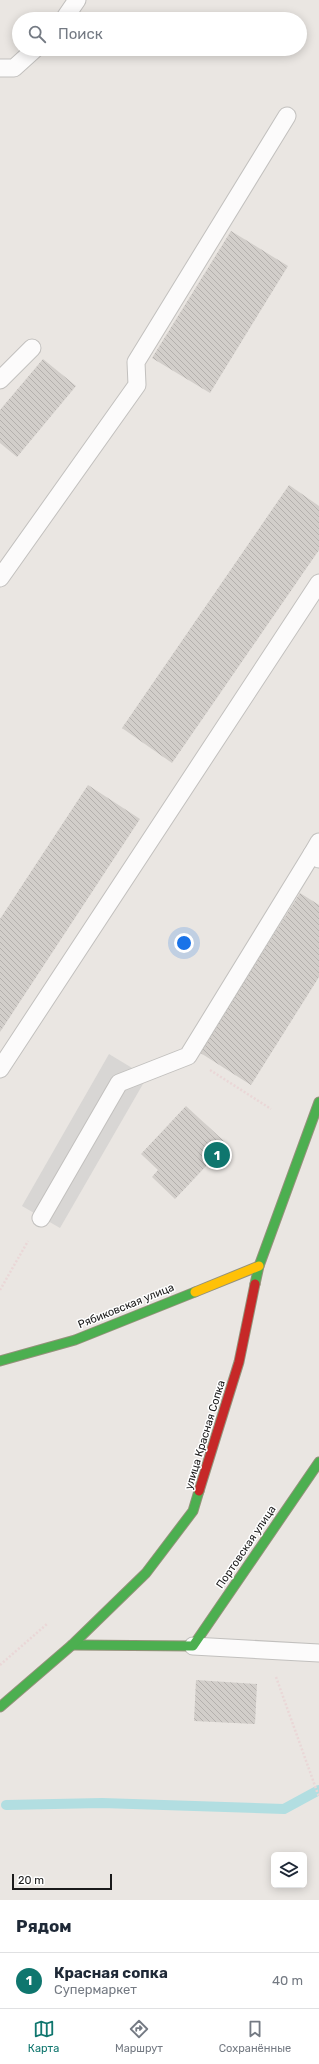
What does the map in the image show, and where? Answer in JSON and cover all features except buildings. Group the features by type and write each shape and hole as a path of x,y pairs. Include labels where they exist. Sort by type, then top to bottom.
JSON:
{"main road":[{"name":"улица Красная Сопка","path":"0,1707 72,1645 146,1573 193,1511 239,1362 259,1266 319,1102"},
{"name":"Рябиковская улица","path":"0,1361 75,1340 259,1266"},
{"name":"Портовская улица","path":"193,1646 319,1462"},
{"path":"72,1645 193,1646"}],"lane":[{"path":"69,12 77,0"},
{"path":"0,68 14,68 27,56"},
{"path":"0,578 137,385 136,362 287,116"},
{"path":"0,380 32,348"},
{"path":"0,1068 319,583"},
{"path":"41,1218 119,1083 188,1056 317,852"},
{"path":"193,1646 319,1653"}],"path":[{"path":"188,1056 271,1109"},
{"path":"0,1290 41,1218"},
{"path":"0,1665 47,1624"},
{"path":"266,1650 319,1797"}],"shaded area":[{"path":"109,1054 147,1077 60,1228 22,1206"}],"waterway":[{"path":"6,1805 102,1803 284,1809 319,1790"}],"traffic: fast":[{"path":"255,1284 259,1266 319,1102"},
{"path":"0,1361 75,1340 195,1292"},
{"path":"72,1645 193,1646 319,1462"},
{"path":"0,1707 72,1645 146,1573 193,1511 199,1491"}],"traffic: slow":[{"path":"195,1292 259,1266"}],"traffic: jam":[{"path":"199,1491 239,1362 255,1284"}],"place":[{"name":"Красная сопка","path":"217,1155"}]}
